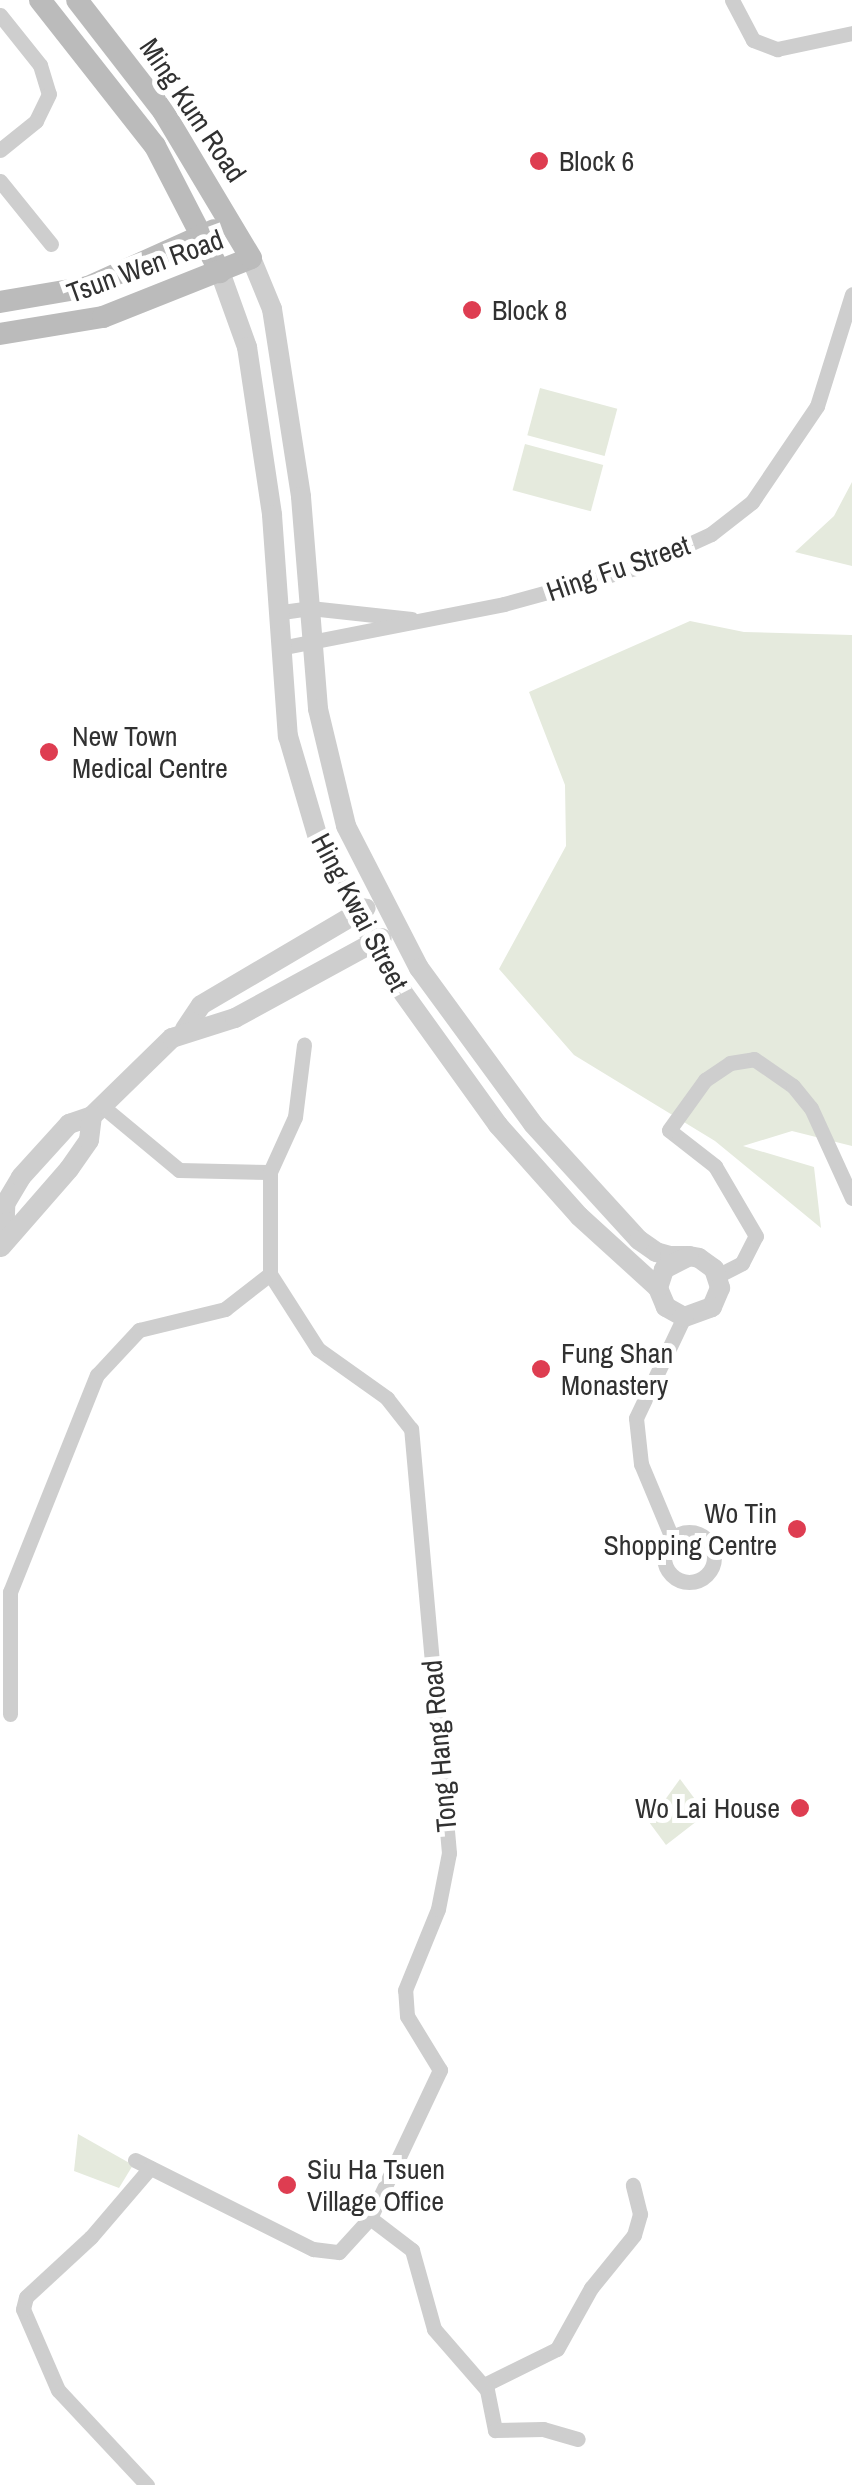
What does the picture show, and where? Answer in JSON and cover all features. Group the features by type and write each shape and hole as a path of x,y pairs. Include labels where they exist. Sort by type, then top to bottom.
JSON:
{"main road":[{"name":"Ming Kum Road","path":"40,0 155,146 220,272"},
{"name":"Ming Kum Road","path":"77,0 163,111 250,258"},
{"name":"Tsun Wen Road","path":"0,302 88,288 204,238 230,220"},
{"name":"Tsun Wen Road","path":"0,334 77,325 250,258"}],"street":[{"path":"732,0 753,40 777,49 852,34"},
{"path":"0,15 40,65 49,94 36,121 0,150"},
{"path":"0,181 50,244"},
{"name":"Hing Kwai Street","path":"250,258 275,326 302,497 312,644 330,779 381,900 455,1023 555,1149 638,1240 656,1252 708,1262 718,1276"},
{"name":"Hing Kwai Street","path":"220,272 247,348 282,612 288,736 308,811 372,944 508,1137 602,1240 658,1288 666,1308 684,1318"},
{"name":"Hing Fu Street","path":"285,647 425,621 639,567 711,534 752,502 818,406 852,294"},
{"name":"Hing Fu Street","path":"282,612 310,608 425,621"},
{"path":"2,1246 5,1204 21,1177 68,1124 97,1111 186,1029 201,1005 381,900"},
{"path":"186,1029 235,1018 397,930"},
{"path":"10,1714 10,1592 98,1375 138,1330 225,1310 270,1274 270,1172 296,1117 304,1045"},
{"path":"672,1538 640,1464 636,1418 684,1318 712,1307 718,1276 742,1263 756,1236 716,1166 669,1130 706,1080 730,1063 754,1059 793,1086 811,1108 852,1198"},
{"path":"97,1111 179,1170 270,1172"},
{"path":"2,1246 69,1169 89,1140 97,1111"},
{"path":"658,1288 664,1269 689,1256"},
{"name":"Tong Hang Road","path":"147,2485 58,2390 23,2310 26,2297 91,2237 143,2164 329,2253 340,2252 370,2218 440,2070 407,2016 405,1990 438,1909 449,1853 411,1429 398,1410 318,1349 270,1274"},
{"path":"484,2386 557,2349 590,2288 634,2235 640,2214 632,2186"},
{"path":"370,2218 412,2250 434,2329 484,2386 495,2430 543,2429 578,2439"}],"shaded area":[{"path":"540,388 617,409 605,456 527,435"},
{"path":"525,444 603,465 591,511 513,490"},
{"path":"852,482 852,566 795,552 834,516"},
{"path":"690,621 744,632 852,635 852,1146 792,1131 743,1146 814,1167 821,1228 715,1141 574,1055 499,969 566,846 565,785 529,692"},
{"path":"680,1779 706,1814 666,1845 649,1822"},
{"path":"78,2134 133,2165 119,2188 74,2171"}],"place":[{"name":"Block 6","path":"539,161"},
{"name":"Block 8","path":"472,310"},
{"name":"New Town Medical Centre","path":"49,752"},
{"name":"Fung Shan Monastery","path":"541,1369"},
{"name":"Wo Tin Shopping Centre","path":"797,1529"},
{"name":"Wo Lai House","path":"800,1808"},
{"name":"Siu Ha Tsuen Village Office","path":"287,2185"}]}
